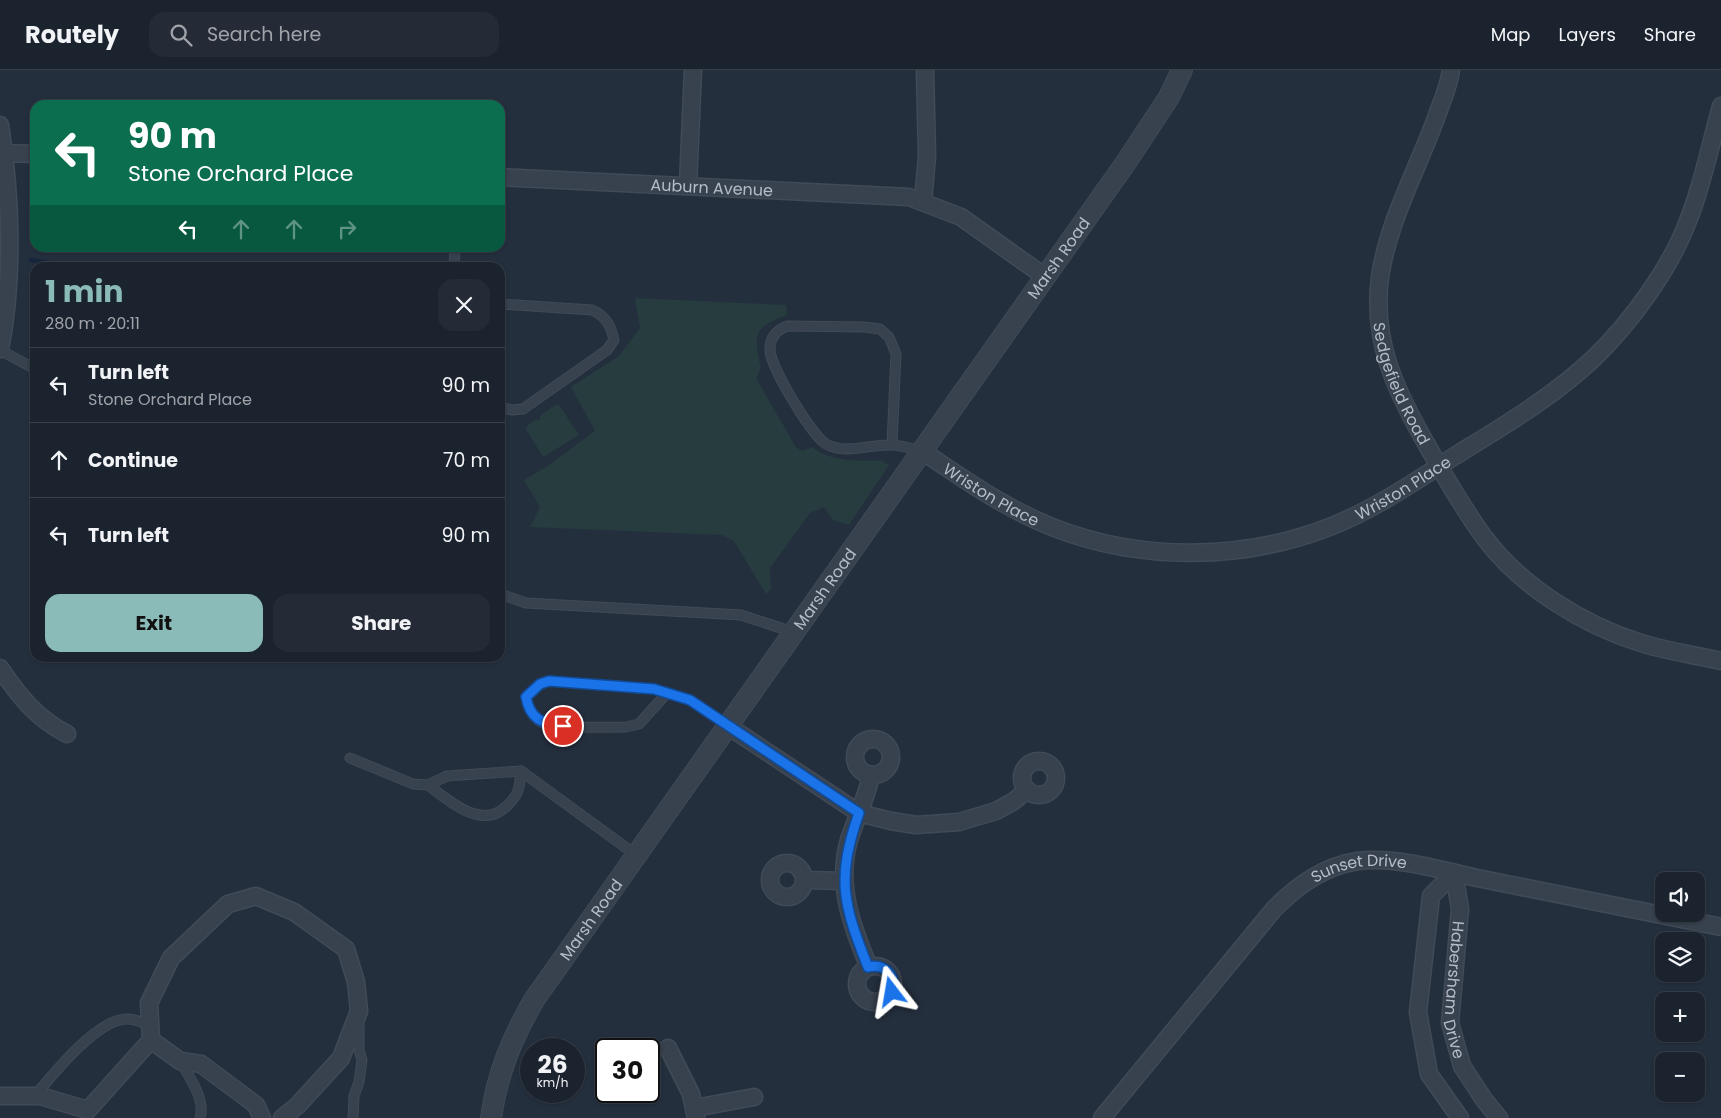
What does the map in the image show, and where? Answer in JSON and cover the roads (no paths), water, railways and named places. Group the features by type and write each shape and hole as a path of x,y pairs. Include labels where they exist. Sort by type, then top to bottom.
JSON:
{"street":[{"path":"688,185 693,70"},
{"path":"923,202 927,156 925,70"},
{"name":"Marsh Road","path":"491,1118 498,1080 517,1029 534,1000 1159,113 1182,70"},
{"name":"Sedgefield Road","path":"1451,70 1427,143 1386,249 1380,280 1378,311 1382,342 1394,383 1465,510 1485,538 1508,564 1572,612 1608,630 1655,647 1721,661"},
{"name":"Wriston Place","path":"922,451 971,485 1052,526 1105,543 1176,552 1232,551 1271,544 1316,531 1370,509 1439,466 1571,378 1607,344 1646,296 1668,261 1687,224 1701,186 1721,106"},
{"path":"0,125 4,153 8,289 6,322 0,350"},
{"path":"4,153 30,154"},
{"name":"Auburn Avenue","path":"505,177 896,195 923,202 961,217 1044,276"},
{"path":"0,668 24,702 40,718 67,734"},
{"path":"728,726 859,813 916,825 944,824 996,811 1014,801 1027,790"},
{"path":"868,967 846,903 844,881 846,852 870,775"},
{"name":"Sunset Drive","path":"1102,1118 1274,909 1291,892 1310,878 1332,868 1368,860 1420,866 1721,927"},
{"name":"Habersham Drive","path":"1454,873 1431,896 1418,1012 1429,1074 1460,1118"},
{"name":"Habersham Drive","path":"1454,873 1460,909 1450,1023 1462,1066 1485,1101 1499,1118"},
{"path":"805,880 844,881"},
{"path":"0,1096 35,1096 88,1110 150,1033 149,1003 171,958 228,904 256,896 294,912 346,949 356,982 359,1011 341,1058 298,1105 282,1118"},
{"path":"150,1033 180,1061 201,1064 256,1105 262,1118"},
{"path":"668,1048 685,1080 696,1113 754,1096"}],"lane":[{"path":"505,304 592,310 601,314 608,321 614,340 607,350 529,405 512,410 505,408"},
{"path":"892,444 896,354 889,337 880,329 864,327 787,326 778,330 770,346 770,354 776,369 816,436 827,444 844,449 892,444 922,451"},
{"path":"0,350 30,366"},
{"path":"505,596 526,603 741,614 794,632"},
{"path":"667,693 639,724 626,728 546,724 534,716 528,707 526,697 540,684 549,681 654,689 690,700 728,726"},
{"path":"350,758 413,784 428,785 447,776 521,771 636,855"},
{"path":"428,785 459,808 482,817 501,812 519,794 521,771"},
{"path":"353,1118 354,1096 359,1082 362,1060 358,1037 359,1011"},
{"path":"35,1096 67,1060 107,1023 128,1019 150,1033"},
{"path":"180,1061 195,1088 202,1113 200,1118"}],"waterway":[{"path":"31,260 42,262"}]}
